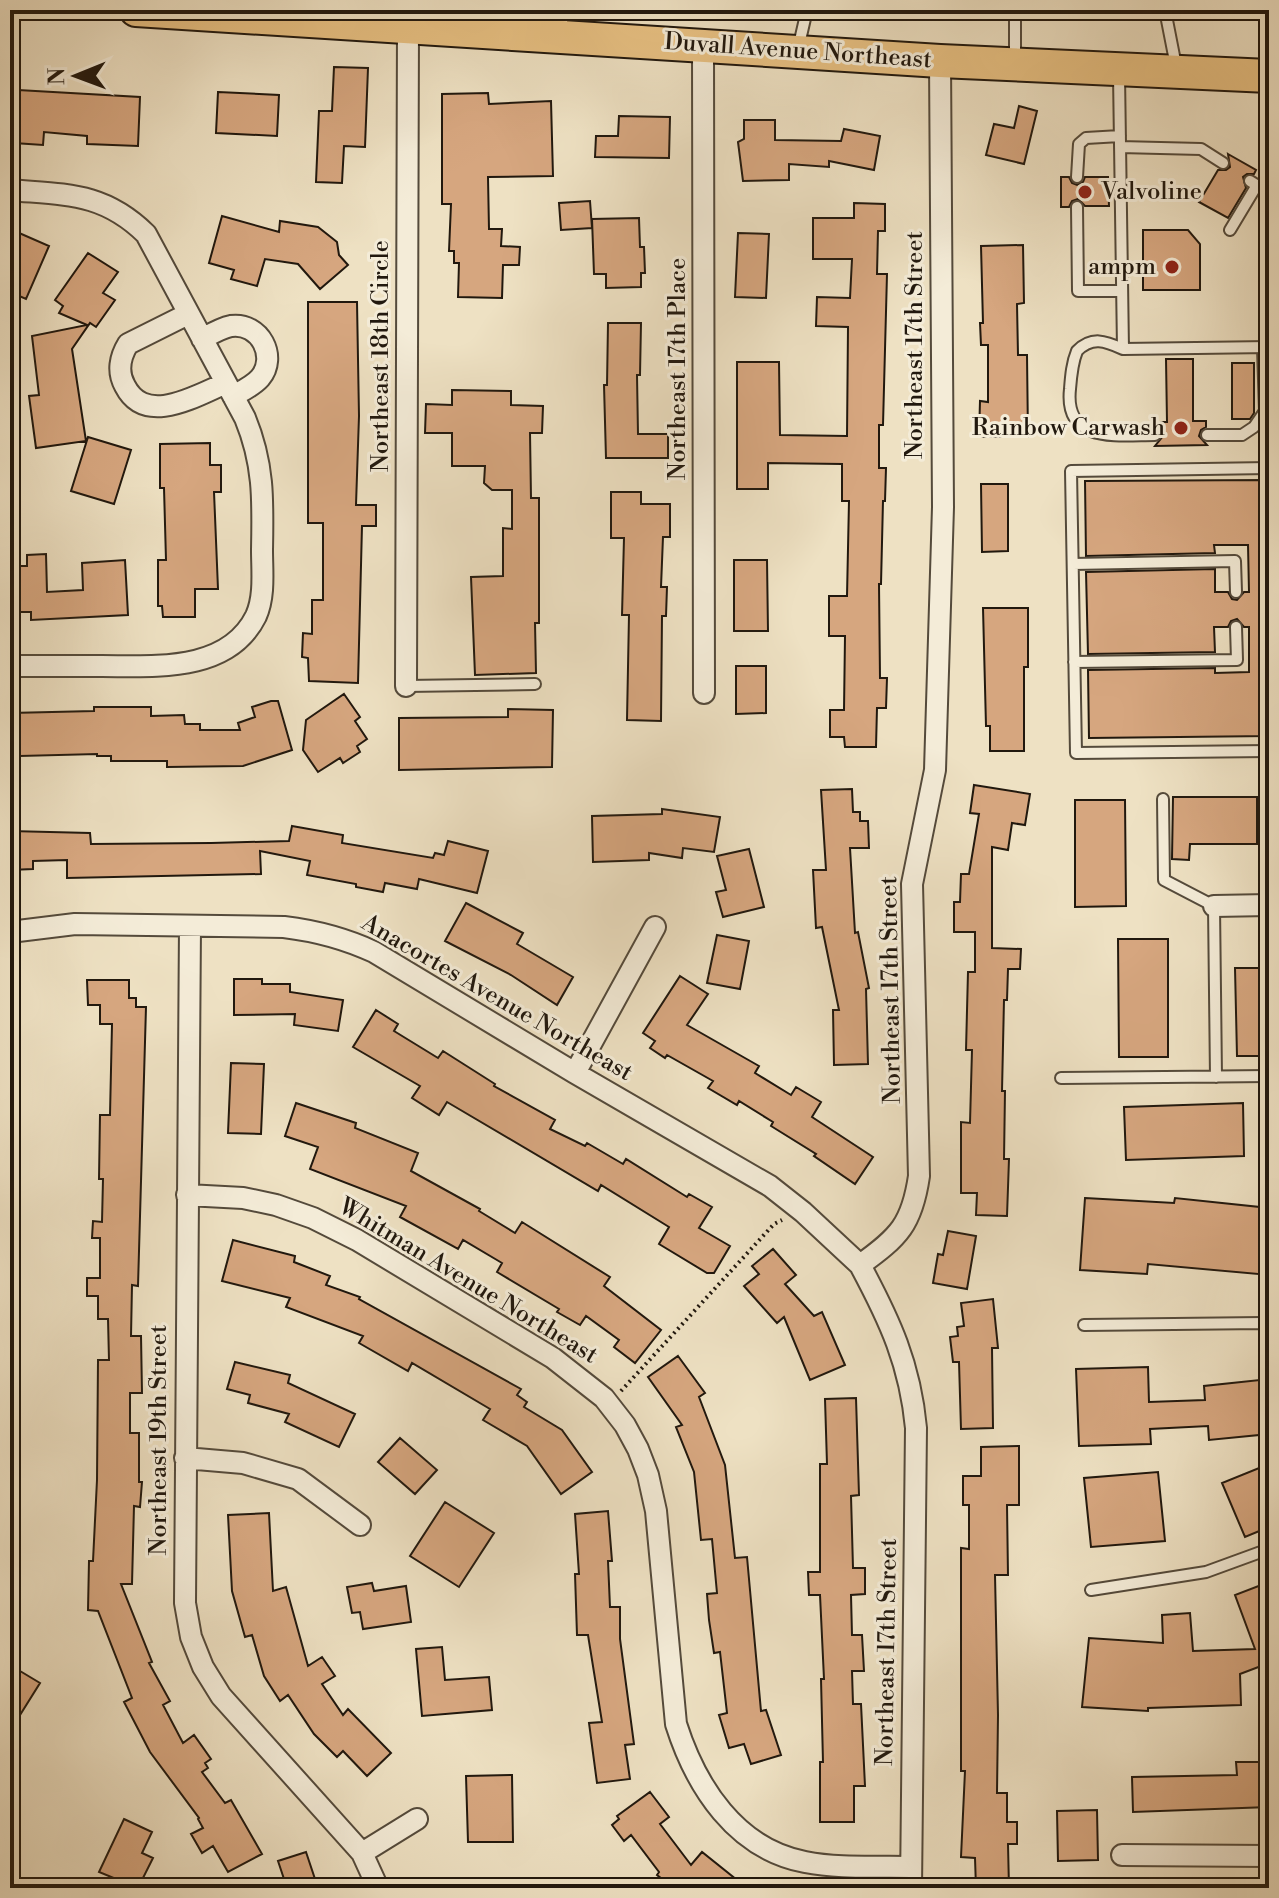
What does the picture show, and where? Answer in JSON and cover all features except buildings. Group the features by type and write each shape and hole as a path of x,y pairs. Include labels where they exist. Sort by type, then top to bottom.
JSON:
{"main road":[{"name":"Duvall Avenue Northeast","path":"136,10 246,13 408,26 557,22 703,45 940,61 1269,76"}],"street":[{"name":"Northeast 18th Circle","path":"406,686 408,26"},
{"name":"Northeast 17th Place","path":"703,45 704,693"},
{"name":"Northeast 17th Street","path":"911,1878 916,1428 912,1389 901,1353 885,1312 860,1265 900,1233 916,1196 919,1176 912,884 935,770 943,507 940,61"},
{"path":"10,190 68,195 110,206 129,217 146,234 245,418 257,448 262,474 261,596 256,616 226,649 207,658 163,666 10,666"},
{"path":"188,314 128,344 120,365 125,387 141,403 163,407 259,380 264,372 267,362 264,343 258,335 240,326 230,326 202,339"},
{"path":"1214,906 1269,905"},
{"name":"Anacortes Avenue Northeast","path":"10,932 75,924 284,927 317,931 349,940 770,1186 860,1265"},
{"name":"Northeast 19th Street","path":"190,926 185,1603 191,1637 203,1667 221,1696 362,1853 378,1888"},
{"path":"575,1073 655,927"},
{"name":"Whitman Avenue Northeast","path":"187,1195 243,1198 313,1218 357,1240 553,1358 604,1398 625,1425 648,1475 656,1511 676,1724 686,1756 714,1804 734,1826 755,1841 803,1862 911,1878"},
{"path":"185,1458 243,1463 298,1479 360,1525"},
{"path":"362,1853 417,1819"},
{"path":"1122,1855 1269,1856"}],"lane":[{"path":"797,51 807,10"},
{"path":"1015,10 1015,64"},
{"path":"1165,10 1177,72"},
{"path":"1119,69 1123,349"},
{"path":"1077,177 1079,144 1086,138 1201,149 1223,163"},
{"path":"1230,230 1253,183 1269,193"},
{"path":"1077,207 1078,291 1122,291"},
{"path":"1155,435 1098,435 1087,431 1072,413 1070,390 1077,351 1090,341 1098,340 1123,349 1266,348 1265,411 1254,427 1242,435 1207,435"},
{"path":"1269,468 1071,471 1076,753 1269,751"},
{"path":"1073,564 1235,561 1236,592"},
{"path":"1074,662 1237,660 1236,627"},
{"path":"406,686 535,684"},
{"path":"1163,799 1164,880 1214,906 1216,1077"},
{"path":"1061,1078 1269,1076"},
{"path":"1084,1325 1269,1325"},
{"path":"1091,1590 1206,1572 1269,1549"}],"path":[{"path":"604,1398 623,1390 774,1224 803,1212"}],"place":[{"name":"Valvoline","path":"1085,192"},
{"name":"ampm","path":"1172,267"},
{"name":"Rainbow Carwash","path":"1181,428"}]}
